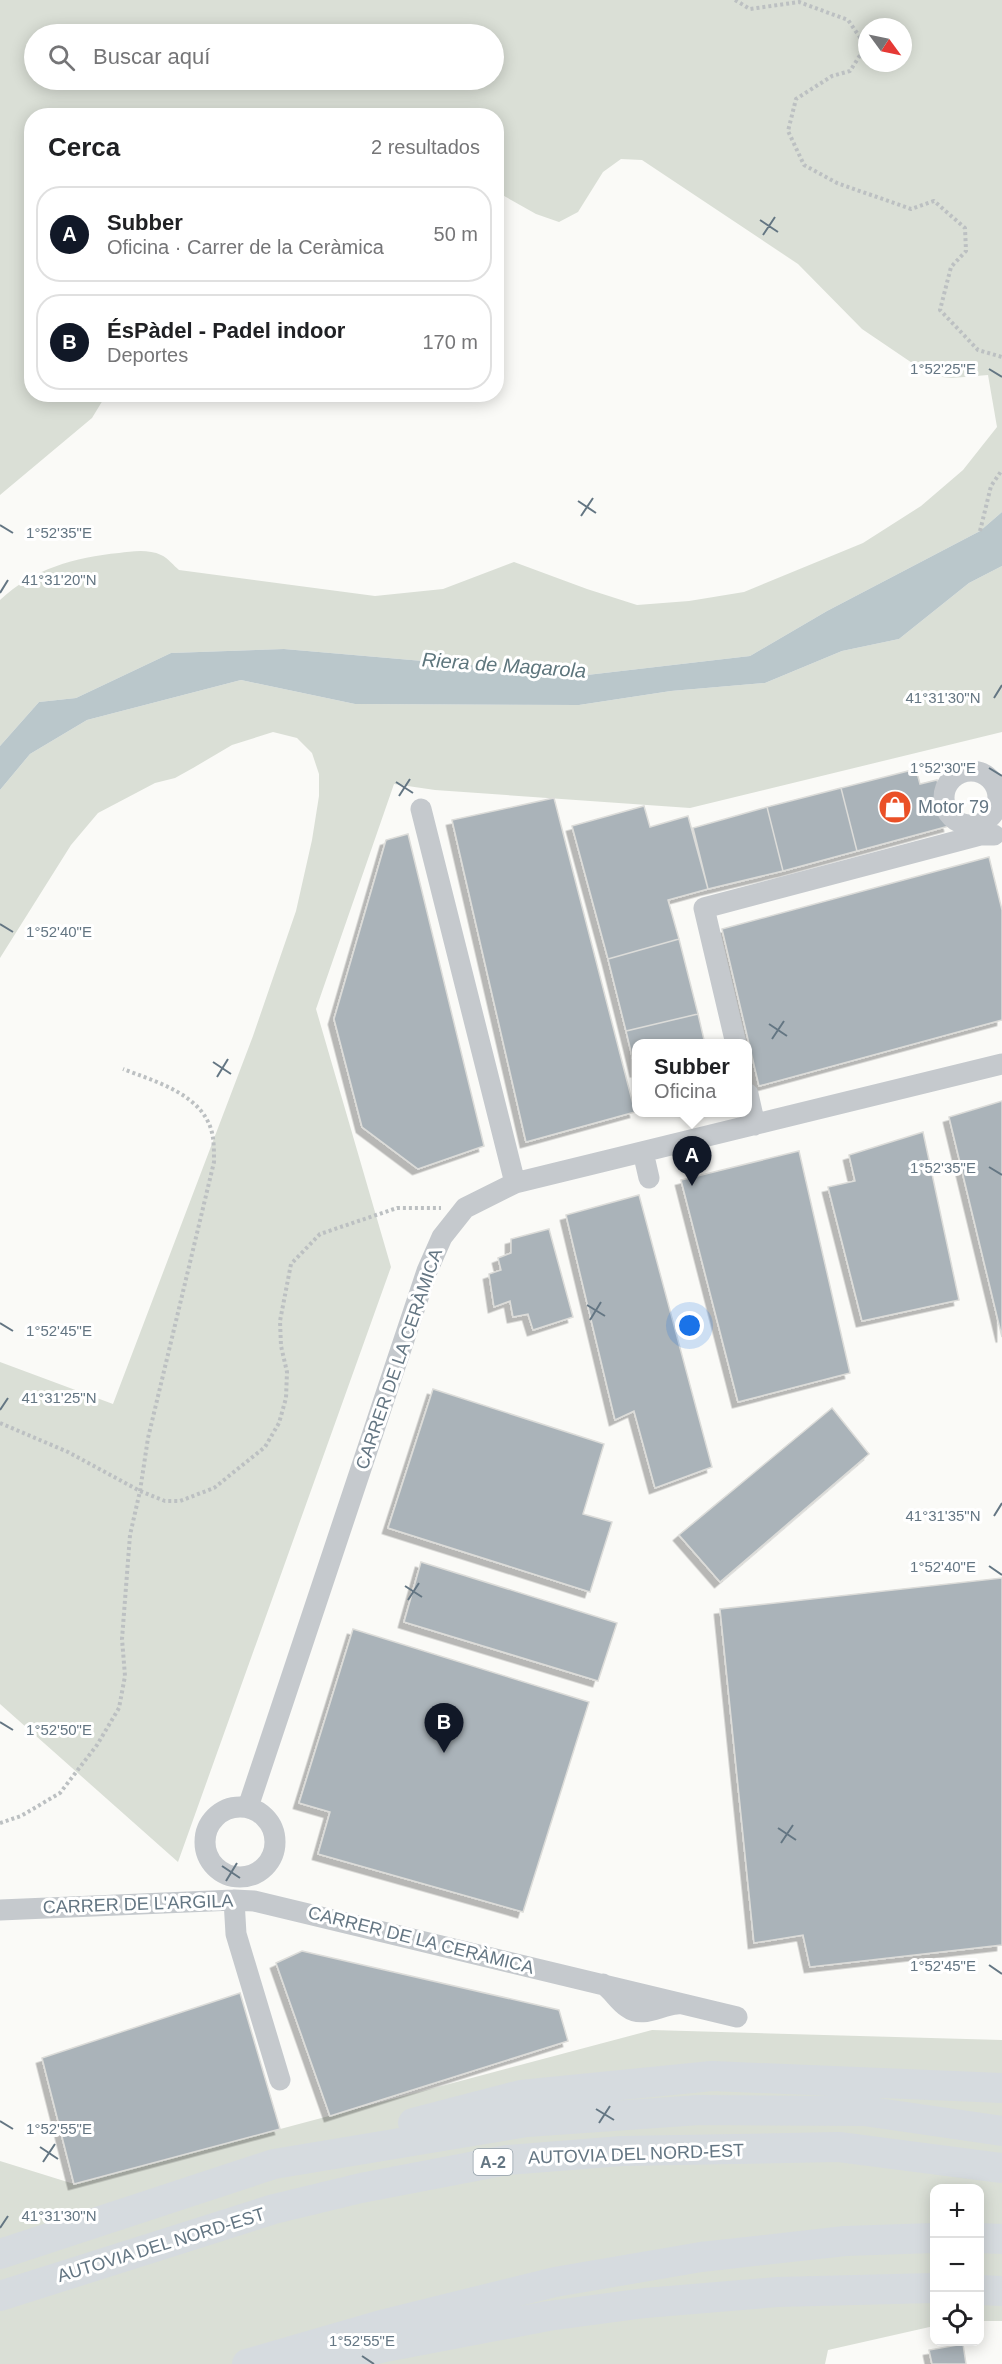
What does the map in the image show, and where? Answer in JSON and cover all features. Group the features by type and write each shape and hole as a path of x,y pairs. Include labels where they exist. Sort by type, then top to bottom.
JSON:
{"highway":[{"path":"274,2164 310,2149 521,2095 712,2076 1002,2088"},
{"name":"AUTOVIA DEL NORD-EST","path":"0,2254 274,2164 527,2122 699,2110 864,2111 1002,2131"},
{"name":"AUTOVIA DEL NORD-EST","path":"0,2296 274,2210 361,2188 507,2160 622,2151 839,2147 1002,2168"},
{"path":"247,2364 385,2324 555,2282 700,2257 844,2241 930,2238"},
{"path":"984,2238 1002,2239"},
{"path":"314,2364 385,2347 548,2316 645,2303 777,2292 930,2288"},
{"path":"984,2290 1002,2290"}],"street":[{"path":"421,809 515,1183"},
{"path":"735,1039 704,908 980,836 995,825"},
{"name":"CARRER DE LA CERÀMICA","path":"248,1807 427,1271 442,1237 465,1208 515,1183 1002,1064"},
{"path":"752,1116 754,1125"},
{"path":"643,1152 649,1178"},
{"path":"248,1807 258,1811 267,1819 273,1829 274,1852 269,1862 261,1870 243,1877 226,1874 216,1867 209,1858 206,1836 216,1816 225,1810 248,1807"},
{"path":"261,1870 276,1905"},
{"path":"201,1902 226,1874"},
{"path":"234,1900 236,1934 280,2080"},
{"name":"CARRER DE L'ARGILA","path":"0,1910 234,1900 276,1905"},
{"name":"CARRER DE LA CERÀMICA","path":"276,1905 736,2016"}],"path":[{"path":"735,0 750,9 799,2 848,20 866,46 850,71 832,76 796,99 788,131 804,165 837,183 911,209 934,201 965,228 966,251 951,267 940,310 978,350 1002,357"},
{"path":"980,531 991,486 1002,470"},
{"path":"0,1823 21,1816 60,1793 97,1744 119,1708 125,1676 122,1639 130,1535 140,1491 148,1438 214,1162 213,1136 204,1114 179,1091 123,1069"},
{"path":"0,1423 68,1452 140,1491 165,1501 180,1501 214,1488 265,1447 279,1423 286,1398 287,1372 281,1346 280,1321 291,1264 320,1234 398,1208 465,1208"}],"shaded area":[{"path":"0,0 1002,0 1002,512 980,531 827,611 750,656 587,675 284,649 171,653 76,698 39,702 0,746 0,600 26,580 71,561 146,551 164,556 179,570 375,596 443,589 514,562 637,605 689,601 744,592 863,543 921,506 963,470 997,427 988,375 952,378 942,377 921,369 862,329 798,264 642,160 621,159 603,172 578,212 559,222 536,214 504,196 504,108 24,108 24,402 102,402 92,418 0,495"},
{"path":"1002,512 1002,566 969,583 899,639 842,651 765,683 671,691 579,705 355,704 241,680 87,720 30,754 0,790 0,746 39,702 76,698 171,653 284,649 587,675 750,656 827,611 980,531"},
{"path":"1002,566 1002,732 690,808 435,790 394,784 316,1009 391,1267 178,1862 0,1704 0,1362 113,1404 253,1036 296,911 312,840 319,796 319,774 312,753 297,738 273,732 232,745 175,778 155,783 98,813 71,845 0,958 0,790 30,754 87,720 241,680 355,704 579,705 671,691 765,683 842,651 899,639 969,583"},
{"path":"652,2030 1002,2040 1002,2321 984,2321 984,2184 930,2184 930,2327 828,2350 825,2364 0,2364 0,2161 74,2184"}],"building":[{"name":"Motor 79","path":"916,769 920,784 937,780 949,826 857,851 841,788"},
{"path":"841,788 857,851 783,871 767,807"},
{"path":"554,798 632,1100 632,1113 526,1142 452,820"},
{"path":"644,806 650,827 688,816 708,889 668,900 679,939 608,959 572,826"},
{"path":"767,807 783,871 708,889 693,828"},
{"path":"408,834 484,1146 418,1169 362,1127 334,1019 386,840"},
{"path":"989,857 1002,910 1002,1020 759,1086 752,1056 752,1039 748,1039 722,929"},
{"path":"679,939 698,1014 626,1031 608,959"},
{"path":"698,1014 704,1039 632,1039 632,1056 626,1031"},
{"path":"1002,1101 1002,1337 949,1117"},
{"path":"923,1132 959,1300 862,1321 828,1187 855,1181 849,1155"},
{"path":"799,1151 850,1373 738,1402 681,1180"},
{"path":"639,1195 712,1467 655,1488 634,1411 615,1420 566,1215"},
{"path":"549,1229 573,1317 533,1330 528,1314 513,1317 510,1301 494,1307 489,1274 501,1270 498,1258 511,1253 511,1239"},
{"path":"433,1389 604,1444 583,1514 612,1522 590,1592 388,1528"},
{"path":"832,1408 869,1454 720,1582 679,1535"},
{"path":"421,1562 617,1623 598,1681 404,1622"},
{"path":"1002,1578 1002,1945 810,1967 803,1935 754,1943 720,1609"},
{"path":"353,1629 589,1702 523,1912 318,1854 330,1812 299,1803"},
{"path":"302,1951 559,2010 568,2041 330,2116 276,1963"},
{"path":"240,1993 280,2129 74,2184 42,2058"},
{"path":"963,2346 966,2364 932,2364 929,2350"}],"place":[{"name":"Motor 79","path":"895,807"},
{"name":"Subber","path":"692,1186"},
{"name":"ÉsPàdel - Padel indoor","path":"444,1753"}],"water label":[{"name":"Riera de Magarola","path":"504,665"}]}
